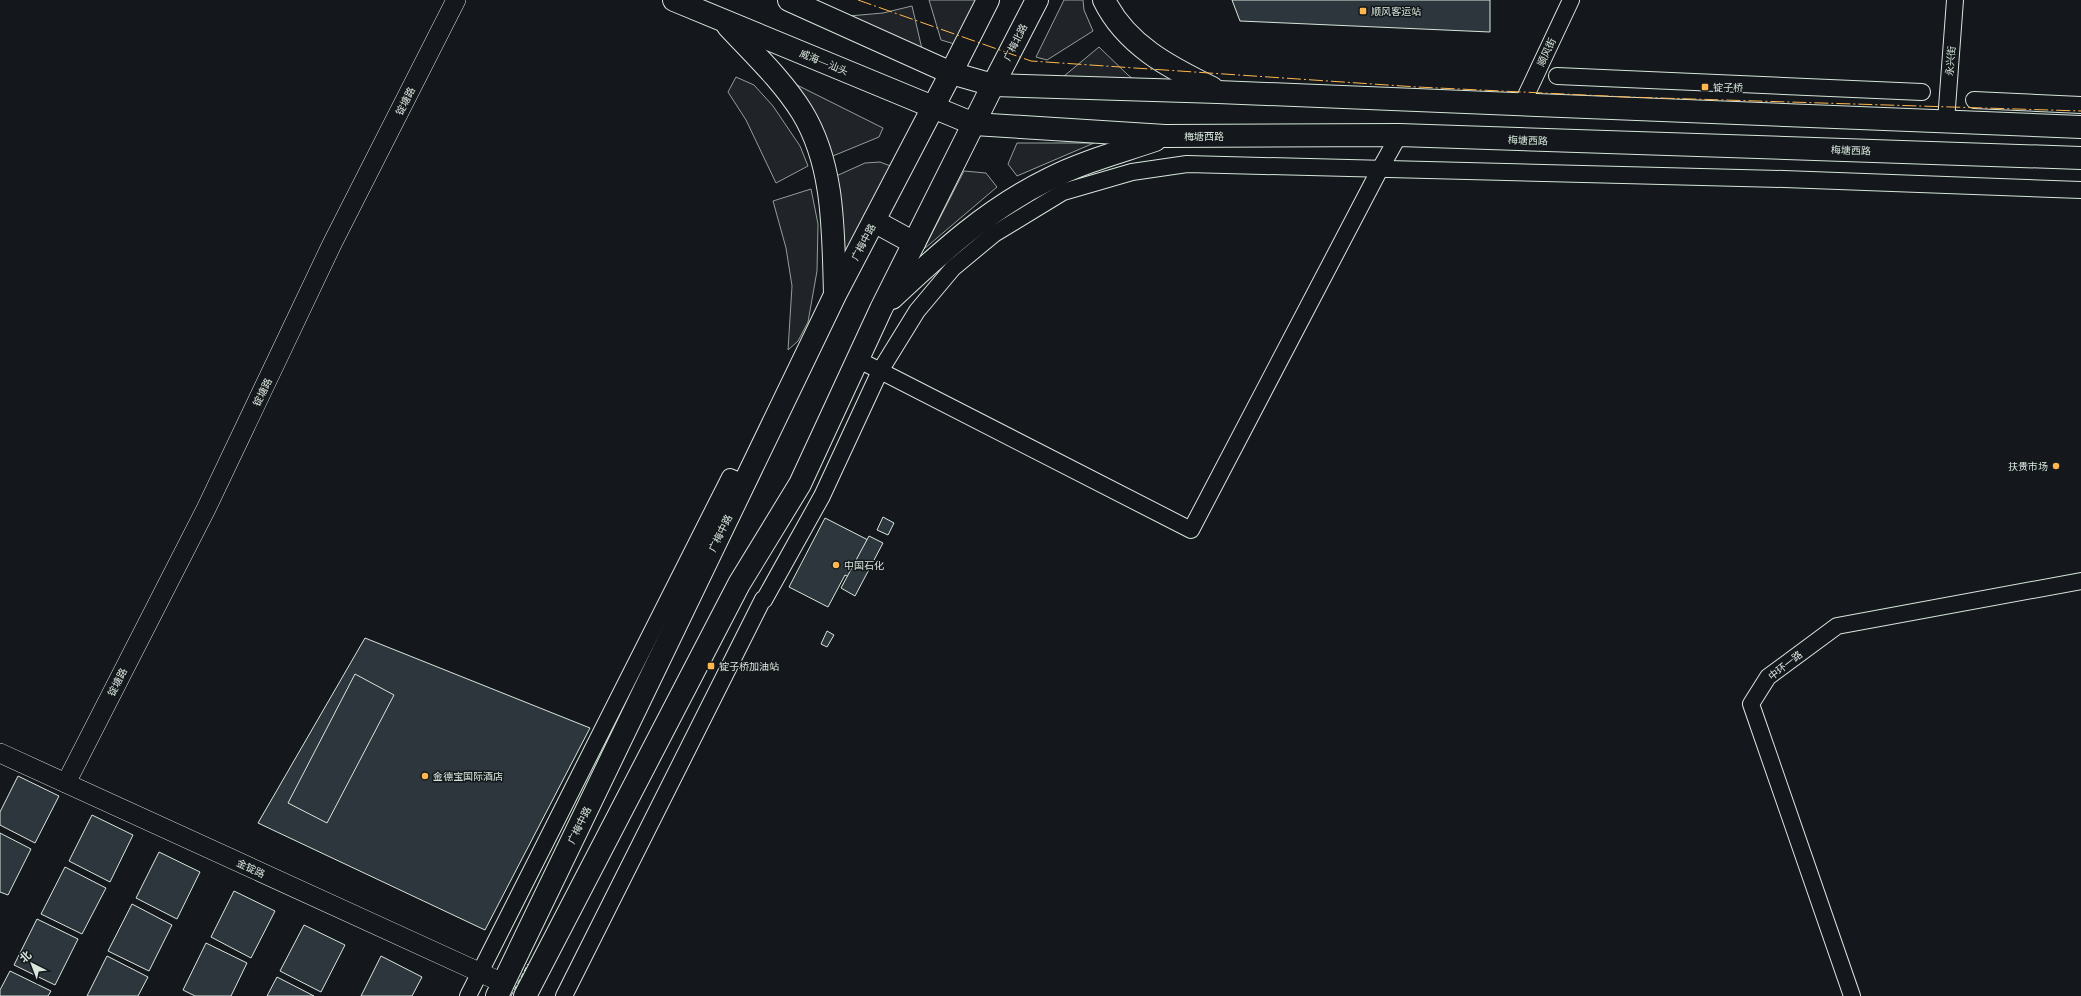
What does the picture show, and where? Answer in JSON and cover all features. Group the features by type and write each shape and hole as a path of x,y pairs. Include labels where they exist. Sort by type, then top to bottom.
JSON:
{"main road":[{"name":"威海—汕头","path":"674,0 974,124"},
{"path":"789,0 951,73 993,85 1218,92 2081,127"},
{"path":"951,73 988,0"},
{"name":"广梅北路","path":"993,85 1037,0"},
{"path":"1104,0 1110,13 1126,33 1146,51 1170,68 1218,92"},
{"path":"723,21 774,76 802,113 821,154 830,195 835,295"},
{"name":"广梅中路","path":"500,990 835,295 951,73"},
{"path":"528,995 739,584 800,484 856,359 993,85"},
{"name":"梅塘西路","path":"974,124 1165,136 1400,135 2081,158"},
{"path":"881,309 938,254 981,219 1049,178 1165,136"},
{"path":"874,221 914,243"}],"street":[{"name":"锭塘路","path":"66,783 206,509 332,244 456,0"},
{"name":"顺风街","path":"1522,104 1571,0"},
{"name":"永兴街","path":"1946,121 1955,0"},
{"path":"1557,76 1922,92"},
{"path":"1974,100 2081,105"},
{"path":"856,359 1191,530 1380,169 1400,135"},
{"path":"564,996 763,599 764,600 822,496 880,371 917,311 953,268 994,234 1063,192 1132,172 1187,164 1784,179 2081,190"},
{"path":"468,996 730,477 744,483"},
{"name":"中环一路","path":"1852,996 1751,704 1768,677 1837,626 2081,581"},
{"name":"金锭路","path":"0,753 480,973 500,990"}],"shaded area":[{"path":"929,0 982,0 958,45 941,40"},
{"path":"1064,0 1083,0 1084,10 1093,31 1047,60 1036,57"},
{"path":"912,6 922,49 838,17 883,13"},
{"path":"1099,47 1128,75 1146,89 1046,91"},
{"path":"736,77 754,85 773,106 800,146 808,166 776,183 746,120 728,92"},
{"path":"785,79 883,128 879,137 828,158"},
{"path":"1017,143 1094,143 1017,176 1008,164"},
{"path":"880,162 893,167 843,269 843,223 834,177 865,163"},
{"path":"964,171 986,173 997,187 924,249"},
{"path":"811,189 818,224 817,271 808,322 798,341 788,350 792,286 786,248 773,201"}],"building":[{"name":"顺风客运站","path":"1232,0 1490,0 1490,32 1240,21"},
{"path":"883,517 894,523 888,535 877,530"},
{"path":"825,518 870,541 851,578 845,575 828,607 789,587"},
{"path":"869,536 883,543 855,596 841,588"},
{"path":"827,631 834,635 827,647 821,644"},
{"name":"金德宝国际酒店","path":"365,638 590,728 485,930 258,823"},
{"path":"355,674 394,695 327,823 288,803"},
{"path":"18,776 59,796 35,843 0,825 0,812"},
{"path":"92,815 133,835 110,882 69,861"},
{"path":"0,833 31,849 8,895 0,892"},
{"path":"159,852 200,872 177,919 136,898"},
{"path":"65,867 106,888 82,934 41,914"},
{"path":"234,891 275,911 251,958 211,937"},
{"path":"132,904 172,925 149,971 108,951"},
{"path":"37,919 78,939 55,985 14,965"},
{"path":"304,925 345,945 321,992 280,971"},
{"path":"206,943 247,963 231,996 195,996 183,990"},
{"path":"107,956 148,977 138,996 87,996"},
{"path":"381,956 422,977 412,996 361,996"},
{"path":"10,971 51,991 48,996 0,996 0,990"},
{"path":"277,977 314,996 267,996"}],"fence":[{"path":"511,996 528,964"}],"power":[{"path":"858,0 1031,61 1417,87 1627,97 2081,111"}],"place":[{"name":"顺风客运站","path":"1363,11"},
{"name":"锭子桥","path":"1705,87"},
{"name":"扶贵市场","path":"2056,466"},
{"name":"中国石化","path":"836,565"},
{"name":"锭子桥加油站","path":"711,666"},
{"name":"金德宝国际酒店","path":"425,776"}]}
